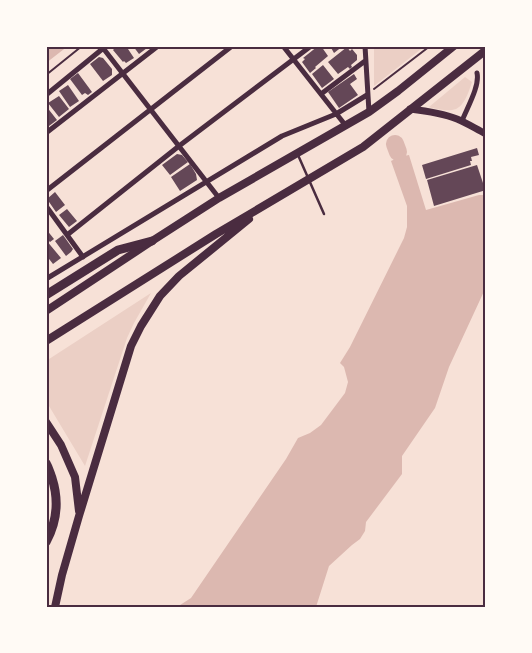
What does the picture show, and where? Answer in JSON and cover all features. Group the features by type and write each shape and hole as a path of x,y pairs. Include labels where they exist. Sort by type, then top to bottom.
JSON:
{"main road":[{"path":"46,311 219,198 368,112 398,91 454,46"},
{"path":"46,341 216,234 363,147 486,50"},
{"path":"55,607 79,516 131,346 141,326 160,296 179,276 266,205"},
{"path":"46,295 118,250 152,241"},
{"path":"46,422 61,445 76,477 79,516"},
{"path":"46,463 55,488 56,504 56,518 52,532 46,542"}],"street":[{"path":"46,134 158,46"},
{"path":"46,192 232,46"},
{"path":"283,46 346,126"},
{"path":"67,234 311,46"},
{"path":"364,46 368,112"},
{"path":"46,95 104,47 150,110 219,198"},
{"path":"321,94 365,61"},
{"path":"462,121 477,84 477,73"},
{"path":"46,280 282,136 336,114 367,95"},
{"path":"410,109 432,111 452,117 486,134"},
{"path":"46,206 83,257"}],"lane":[{"path":"298,154 324,214"}],"path":[{"path":"46,75 82,46"},
{"path":"370,86 372,89 375,88 430,46"}],"shaded area":[{"path":"46,46 68,46 46,63"},
{"path":"374,46 425,46 374,86"},
{"path":"465,77 472,82 460,106 450,110 429,107"},
{"path":"409,155 426,210 479,195 486,195 486,287 449,367 435,408 402,456 402,474 366,522 365,531 360,539 329,566 316,607 177,607 191,598 286,459 298,438 310,433 321,425 345,393 348,382 344,367 340,363 350,347 404,238 407,227 407,206 391,161"},
{"path":"151,293 127,338 85,466 46,401 46,361"}],"building":[{"path":"114,46 126,46 134,58 126,63 123,62 113,50"},
{"path":"133,46 146,46 147,48 139,54"},
{"path":"318,46 321,46 328,56 310,73 302,62 305,59 303,58"},
{"path":"330,46 343,46 334,53"},
{"path":"347,47 350,51 352,49 357,55 357,60 351,65 350,69 348,67 338,74 328,62"},
{"path":"99,57 103,58 112,69 112,75 103,81 90,64"},
{"path":"323,65 334,79 322,88 312,74"},
{"path":"78,73 92,92 88,95 85,93 82,95 70,79"},
{"path":"354,74 357,79 350,84 358,95 339,108 328,92"},
{"path":"68,85 79,101 70,107 59,91"},
{"path":"59,96 69,109 59,117 48,103"},
{"path":"46,106 57,120 49,126 46,122"},
{"path":"477,148 479,155 471,157 471,165 426,179 422,165"},
{"path":"177,154 182,155 188,162 170,175 162,165"},
{"path":"190,164 197,180 180,191 171,177"},
{"path":"477,165 483,183 486,182 486,190 434,206 427,180"},
{"path":"55,192 65,205 56,212 47,199"},
{"path":"67,209 77,221 69,227 59,215"},
{"path":"46,229 54,239 50,242 46,238"},
{"path":"63,235 73,249 66,256 55,241"},
{"path":"46,240 61,258 53,264 46,255"}],"waterway":[{"path":"395,144 398,152"}]}
